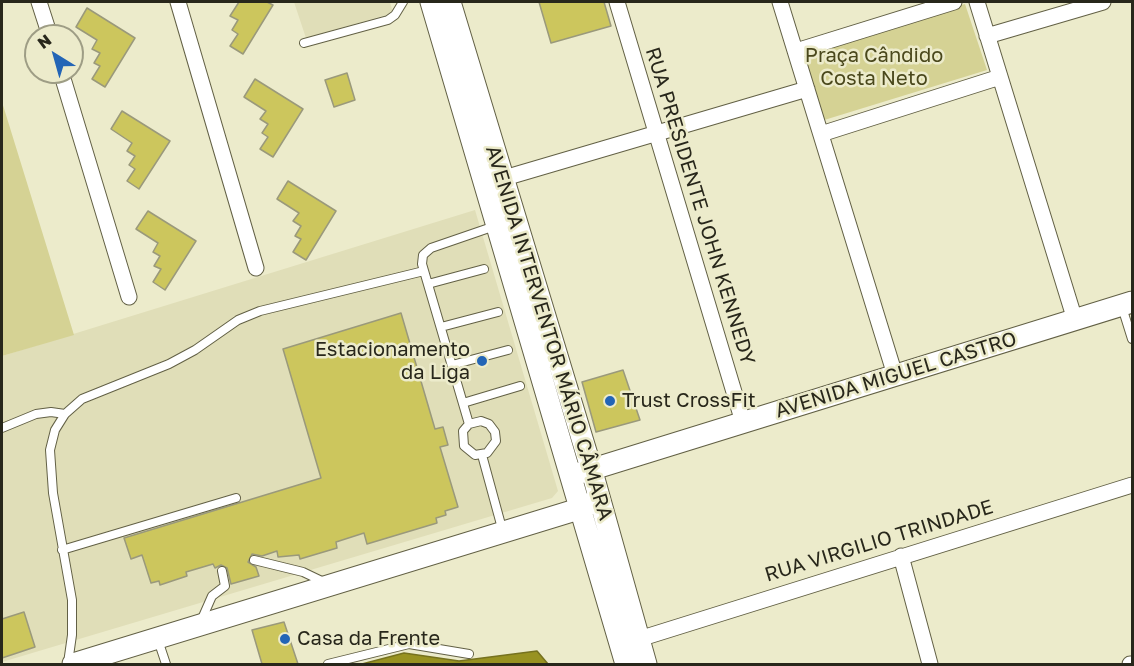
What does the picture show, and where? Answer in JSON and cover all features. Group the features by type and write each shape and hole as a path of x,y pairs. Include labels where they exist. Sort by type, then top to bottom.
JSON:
{"main road":[{"name":"AVENIDA INTERVENTOR MÁRIO CÂMARA","path":"431,2 496,226 586,498 639,639 646,664"},
{"name":"AVENIDA INTERVENTOR MÁRIO CÂMARA","path":"450,2 501,179 591,468 586,498 626,664"},
{"name":"AVENIDA MIGUEL CASTRO","path":"591,468 1127,304"},
{"path":"73,664 503,533 586,498"}],"street":[{"path":"39,2 46,24"},
{"path":"178,2 256,268"},
{"name":"RUA PRESIDENTE JOHN KENNEDY","path":"617,2 743,422"},
{"path":"780,2 895,375"},
{"path":"796,51 954,2"},
{"path":"977,2 1075,320"},
{"path":"987,36 1103,2"},
{"path":"821,134 1000,76"},
{"path":"65,84 129,297"},
{"path":"501,179 807,89"},
{"name":"RUA VIRGILIO TRINDADE","path":"639,639 1132,485"},
{"path":"901,556 930,664"}],"lane":[{"path":"304,43 388,20 400,9 403,2"},
{"path":"470,424 424,271 423,255 431,248 496,226"},
{"path":"428,284 484,269"},
{"path":"68,664 72,635 72,600 53,493 50,450 55,430 65,414 92,394 169,364 195,350 238,320 260,311 424,271"},
{"path":"1127,304 1132,339"},
{"path":"441,327 498,312"},
{"path":"452,365 508,350"},
{"path":"463,403 520,386"},
{"path":"2,428 36,414 51,412 65,414"},
{"path":"481,421 489,424 495,432 496,441 493,448 482,455 469,452 464,447 463,431 470,424 481,421"},
{"path":"482,455 503,533"},
{"path":"62,550 236,498"},
{"path":"254,560 303,572 330,586"},
{"path":"200,626 212,596 225,586 222,571"},
{"path":"158,638 166,664"},
{"path":"328,664 409,644 469,654"}],"shaded area":[{"path":"294,2 390,2 393,13 306,38"},
{"path":"475,210 558,491 552,498 2,662 2,356"},
{"path":"537,651 548,664 362,664 404,653 459,661"}],"green space":[{"name":"Praça Cândido Costa Neto","path":"965,4 987,70 821,121 801,55"},
{"path":"2,102 74,335 2,356"}],"building":[{"path":"239,2 267,2 273,5 243,54 230,46 238,34 232,30 238,20 230,16"},
{"path":"539,2 604,2 611,26 551,43"},
{"path":"87,8 135,38 105,87 92,79 100,66 94,63 100,53 92,49 97,40 84,32 84,24 78,24"},
{"path":"347,73 355,100 334,107 325,80"},
{"path":"255,79 303,109 273,157 260,149 268,137 262,133 268,124 260,119 266,111 244,97"},
{"path":"122,111 170,141 139,189 127,181 135,169 129,165 135,156 127,151 132,143 111,129"},
{"path":"288,181 336,211 306,260 293,252 301,239 295,236 301,226 293,221 299,213 277,199"},
{"path":"148,211 196,241 165,290 153,282 161,269 154,266 160,256 153,252 158,243 136,229"},
{"path":"401,313 435,429 443,427 448,445 440,447 458,507 445,511 446,515 436,518 437,523 367,544 364,533 336,542 337,548 300,559 299,555 278,557 277,551 262,556 252,554 248,562 256,567 259,576 231,584 227,568 221,565 215,568 213,564 186,572 187,576 160,585 159,581 151,583 142,555 131,559 124,538 321,478 283,349"},
{"name":"Trust CrossFit","path":"623,370 640,420 596,432 582,382"},
{"path":"24,612 35,647 2,658 2,619"},
{"path":"284,622 298,664 262,664 252,630"}],"place":[{"name":"Estacionamento da Liga","path":"482,361"},
{"name":"Trust CrossFit","path":"610,401"},
{"name":"Casa da Frente","path":"285,639"}]}
